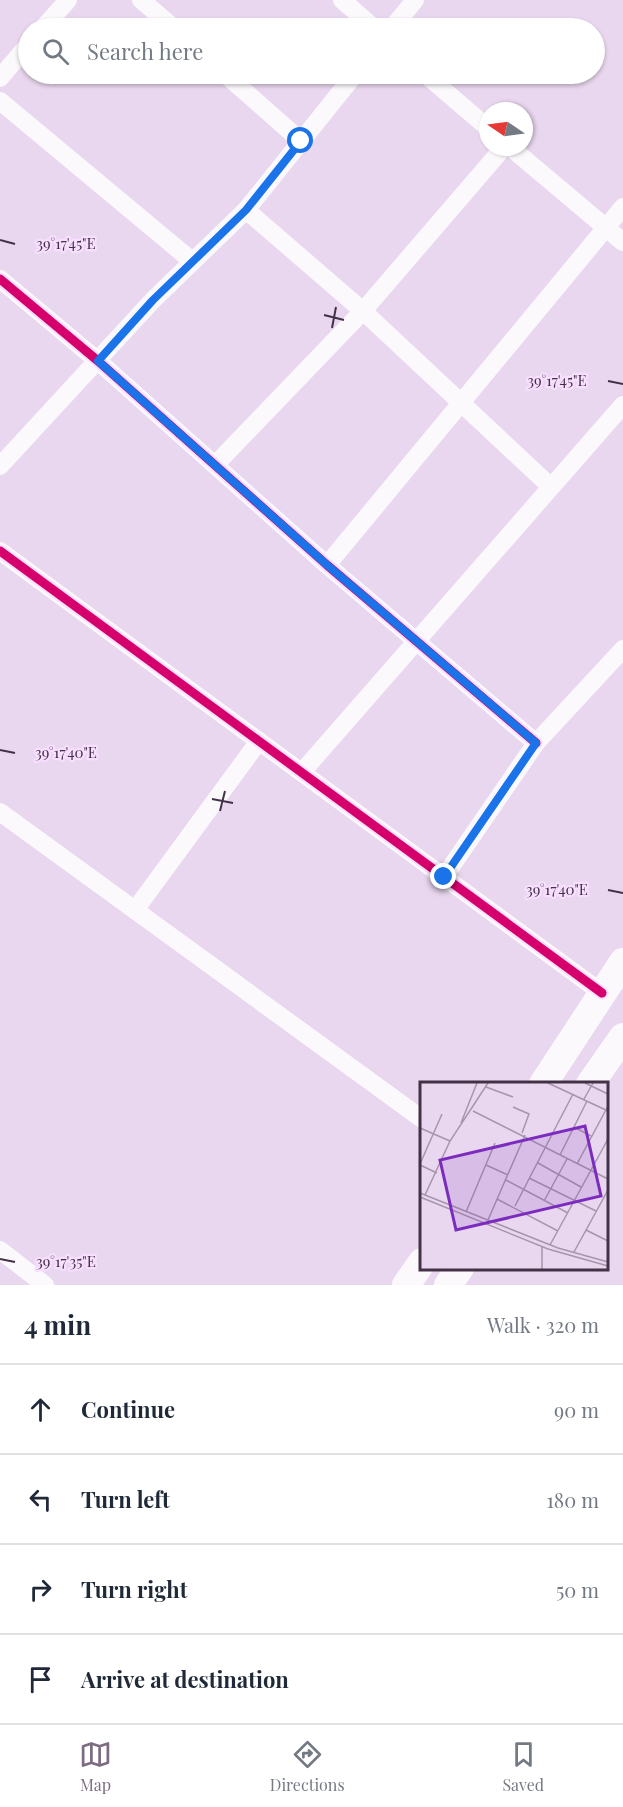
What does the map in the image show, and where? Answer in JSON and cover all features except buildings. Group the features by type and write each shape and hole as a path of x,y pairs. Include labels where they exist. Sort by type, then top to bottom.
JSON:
{"main road":[{"path":"544,1082 623,962"},
{"path":"591,1082 623,1037"},
{"path":"406,1285 420,1265"},
{"path":"448,1285 459,1270"}],"street":[{"path":"52,18 68,0"},
{"path":"141,0 162,18"},
{"path":"342,0 363,18"},
{"path":"400,18 415,0"},
{"path":"0,78 18,57"},
{"path":"236,84 301,141"},
{"path":"0,466 153,300 246,210 347,84"},
{"path":"437,84 479,120"},
{"path":"0,101 192,261"},
{"path":"215,465 363,311 496,156"},
{"path":"521,156 623,242"},
{"path":"327,565 623,207"},
{"path":"246,210 363,311 551,487"},
{"path":"0,279 98,361 327,565 536,743"},
{"path":"302,772 623,405"},
{"path":"0,551 602,993"},
{"path":"444,877 536,743 623,649"},
{"path":"135,910 259,741"},
{"path":"0,812 420,1118"},
{"path":"0,1250 45,1285"}],"cycle path":[{"path":"0,279 98,361 327,565 536,743"},
{"path":"0,551 602,993"}],"route":[{"path":"301,141 246,210 153,300 98,361 327,565 536,743 444,877"}]}
